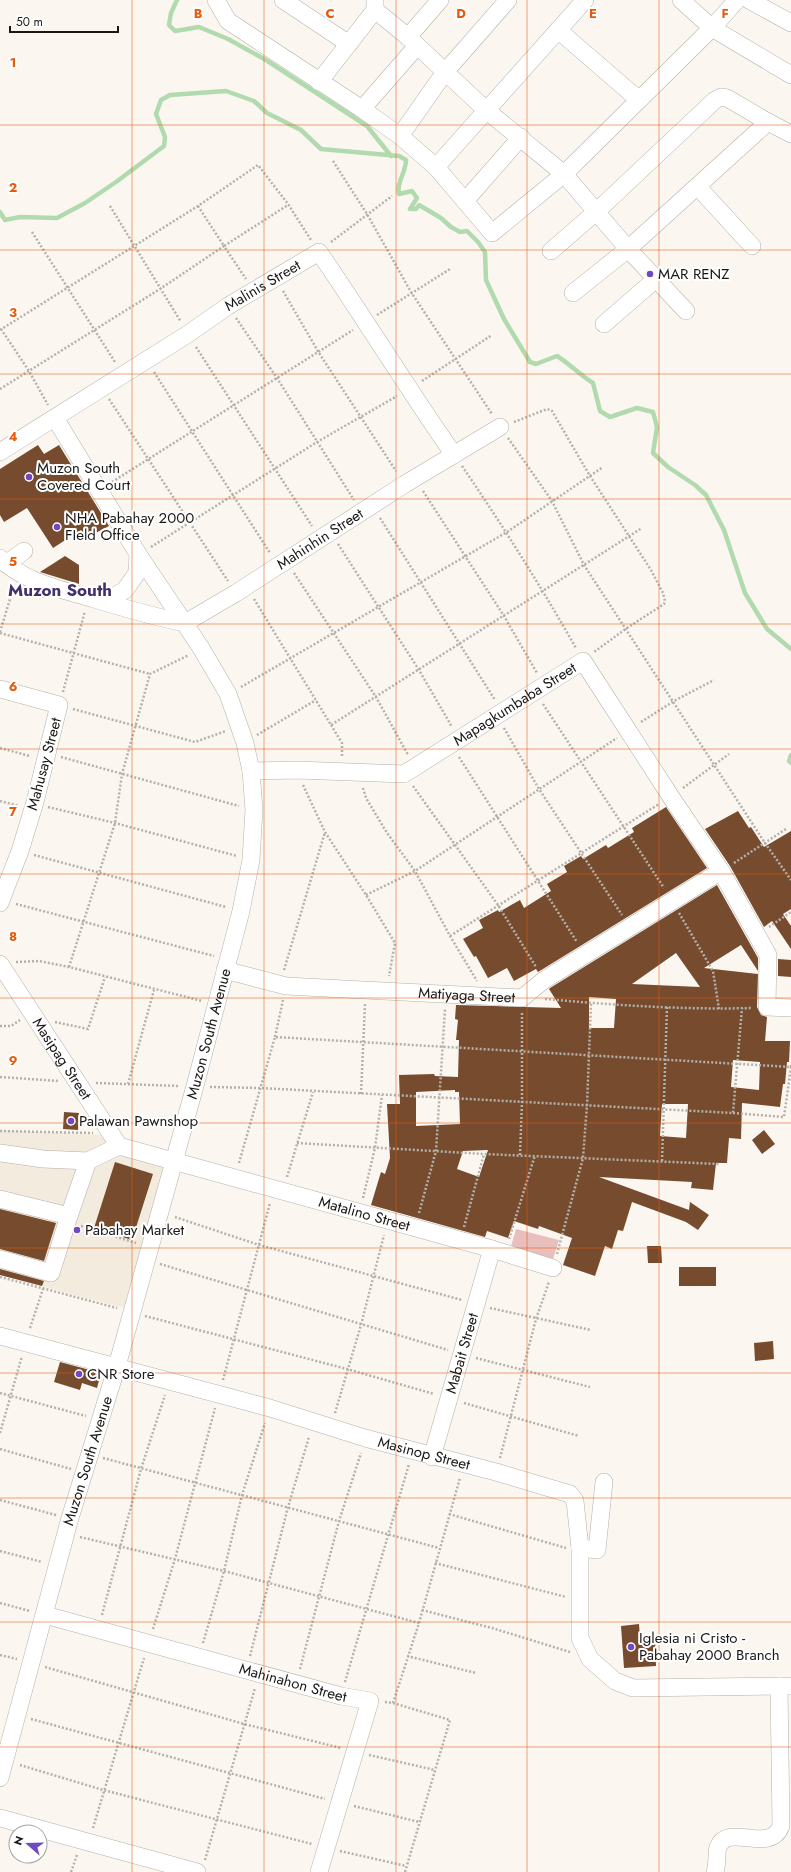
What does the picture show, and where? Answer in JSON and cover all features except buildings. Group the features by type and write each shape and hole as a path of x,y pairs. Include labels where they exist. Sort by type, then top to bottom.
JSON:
{"street":[{"path":"216,0 228,21 362,109 400,136 436,167 492,233 564,174 712,28 737,0"},
{"path":"283,0 349,44"},
{"path":"362,109 412,42 440,0"},
{"path":"400,136 445,72 508,0"},
{"path":"436,167 585,0"},
{"path":"681,0 712,28 791,75"},
{"path":"749,0 791,23"},
{"path":"319,82 349,44 375,5 412,42 486,110 521,137 564,174 628,249 686,311"},
{"path":"558,30 639,100"},
{"path":"551,251 597,211 714,100 721,97 727,98 791,134"},
{"path":"573,293 628,249 768,122"},
{"path":"465,201 521,137"},
{"path":"698,187 752,246"},
{"path":"319,252 366,322 408,389 454,455"},
{"name":"Malinis Street","path":"0,452 188,334 228,306 319,252"},
{"path":"604,324 656,279"},
{"name":"Muzon South Avenue","path":"0,1778 83,1472 117,1366 227,965 241,911 251,860 254,810 251,771 245,743 228,694 185,623 138,554 98,491 55,418"},
{"name":"Mahinhin Street","path":"185,623 241,590 410,481 500,427"},
{"path":"24,551 8,565 42,584 157,618 185,623"},
{"path":"88,597 111,598 124,590 137,573 138,554"},
{"name":"Mapagkumbaba Street","path":"410,771 583,661 721,871 768,955 767,1007"},
{"name":"Mahusay Street","path":"0,690 59,705 20,851 1,902"},
{"path":"251,771 410,771"},
{"name":"Matiyaga Street","path":"227,965 283,985 522,998 544,980 673,902 721,871"},
{"name":"Masipag Street","path":"8,963 32,1012 115,1140"},
{"path":"767,1007 791,1008"},
{"path":"0,1259 51,1273 88,1161 115,1140 174,1162"},
{"path":"0,1153 44,1159 88,1161"},
{"name":"Matalino Street","path":"174,1162 235,1177 415,1227 553,1268"},
{"path":"0,1199 69,1216"},
{"name":"Mabait Street","path":"432,1457 475,1304 498,1251"},
{"name":"Masinop Street","path":"0,1336 170,1380 270,1408 413,1452 496,1472 570,1494 575,1501 580,1550 580,1638 590,1658 614,1681 633,1688 785,1686"},
{"path":"580,1550 597,1550 604,1482"},
{"name":"Mahinahon Street","path":"45,1615 341,1696 370,1701"},
{"path":"715,1872 718,1847 722,1841 729,1837 769,1838 775,1835 781,1826 785,1686"},
{"path":"319,1872 370,1701"},
{"path":"0,1818 85,1842 200,1868"}],"path":[{"path":"333,161 367,214 411,292 500,427 552,501 584,565 627,628 765,843 791,880"},
{"path":"55,418 29,371 0,329 198,206 258,165 288,204 319,252 392,196"},
{"path":"0,389 160,289 288,204"},
{"path":"110,206 133,247 275,469 379,607 418,670 455,742 497,817 585,955"},
{"path":"198,206 254,291"},
{"path":"32,232 123,374"},
{"path":"98,491 192,431 235,406 411,292 450,269"},
{"path":"275,279 360,417 410,481 465,556 504,616 539,689 581,762 673,902 713,971 720,1009"},
{"path":"228,306 277,378 317,442 420,582 460,644 500,714 539,789 630,928"},
{"path":"138,554 317,442 408,389 492,335"},
{"path":"146,359 232,495 333,633 376,697 410,771 455,844 498,905 544,980"},
{"path":"102,387 188,522 241,590 290,658 342,743 341,771"},
{"path":"454,455 507,532 543,590 583,661 627,628 665,603 660,585 590,476 550,410 500,427"},
{"path":"228,694 507,532 603,467"},
{"path":"331,725 642,528"},
{"path":"8,565 0,632 74,654 150,674 201,648"},
{"path":"88,597 74,654 59,705 195,742 240,726"},
{"path":"69,967 115,823 122,774 150,674"},
{"path":"366,895 415,871 674,701 714,680"},
{"path":"245,743 316,700"},
{"path":"0,748 122,774 254,810"},
{"path":"450,936 671,797 730,754"},
{"path":"297,770 325,832 395,943 386,990"},
{"path":"362,771 366,798 387,833 415,871 450,936 480,986 479,996"},
{"path":"0,801 32,810 37,805 115,823 251,860"},
{"path":"721,871 786,829"},
{"path":"235,1177 275,1037 283,985 325,832"},
{"path":"20,851 99,874 241,911"},
{"path":"1,902 84,920 227,965"},
{"path":"757,936 791,912"},
{"path":"8,963 39,961 69,967 154,990 216,1004"},
{"path":"43,1029 56,1021 88,1029 105,977"},
{"path":"128,1084 154,990"},
{"path":"361,1094 365,990"},
{"path":"415,1227 436,1151 446,994"},
{"path":"520,1155 522,1102 522,998 720,1009 767,1007"},
{"path":"496,1472 512,1417 536,1319 553,1268 583,1158 587,1105 591,1003"},
{"path":"662,1161 664,1059 667,1007"},
{"path":"733,1113 742,1008"},
{"path":"0,1026 11,1026 32,1012"},
{"path":"275,1037 522,1050 791,1067"},
{"path":"0,1077 78,1083 260,1088 313,1092 663,1109 784,1117 791,1063"},
{"path":"72,1872 85,1842 104,1790 132,1692 175,1559 194,1483 235,1340 260,1244 278,1189 297,1143 313,1092"},
{"path":"359,1212 375,1148 382,1095"},
{"path":"0,1131 115,1140"},
{"path":"297,1143 484,1154 719,1164"},
{"path":"461,1240 484,1154"},
{"path":"498,1251 535,1155"},
{"path":"160,1212 260,1244 475,1304 536,1319 591,1330"},
{"path":"69,1216 82,1227 148,1254 248,1291 461,1354 590,1386"},
{"path":"331,1427 361,1325 388,1220"},
{"path":"0,1277 347,1369 578,1436"},
{"path":"0,1432 42,1289"},
{"path":"98,1629 141,1469 170,1380"},
{"path":"0,1393 100,1420"},
{"path":"199,1657 224,1571 242,1495 270,1408"},
{"path":"200,1868 217,1820 244,1724 269,1583 288,1507 314,1422"},
{"path":"296,1683 339,1521 365,1438"},
{"path":"0,1449 83,1472"},
{"path":"341,1696 413,1452"},
{"path":"89,1454 439,1548"},
{"path":"393,1703 407,1656 419,1623 464,1464"},
{"path":"0,1500 120,1546 224,1571 419,1623"},
{"path":"449,1514 580,1550"},
{"path":"0,1551 57,1566"},
{"path":"435,1563 580,1601"},
{"path":"0,1603 45,1615"},
{"path":"422,1610 492,1628 590,1658"},
{"path":"407,1656 476,1673"},
{"path":"32,1663 244,1724 435,1770"},
{"path":"370,1701 393,1703 450,1720 404,1872"},
{"path":"18,1715 117,1744 230,1773"},
{"path":"5,1760 104,1790 217,1820 326,1848 406,1866"}],"shaded area":[{"name":"Pabahay Market","path":"0,1130 102,1135 120,1154 170,1169 132,1310 0,1275"},
{"path":"516,1229 559,1240 549,1272 508,1257"}],"waterway":[{"path":"177,0 171,13 169,25 175,31 199,27 228,39 266,60 367,126 391,156"},
{"path":"0,212 5,220 20,217 57,218 85,203 116,182 164,146 165,137 156,114 161,100 170,95 226,91 254,101 267,113 301,130 321,149 399,156 406,160 406,165 399,185 399,194 412,191 417,198 410,209 416,209 419,205 441,218 451,227 460,232 467,231 485,252 486,280 504,319 530,362 536,364 557,356 562,359 593,383 600,411 610,417 637,408 653,412 657,427 653,453 668,467 695,485 706,495 724,530 745,593 767,629 791,649"},
{"path":"791,755 789,761 791,763"}],"place":[{"name":"MAR RENZ","path":"650,274"},
{"name":"Muzon South Covered Court","path":"29,477"},
{"name":"NHA Pabahay 2000 FIeld Office","path":"57,527"},
{"name":"Palawan Pawnshop","path":"71,1121"},
{"name":"Pabahay Market","path":"77,1230"},
{"name":"CNR Store","path":"79,1374"},
{"name":"Iglesia ni Cristo - Pabahay 2000 Branch","path":"631,1647"}],"district":[{"name":"Muzon South","path":"60,590"}]}
